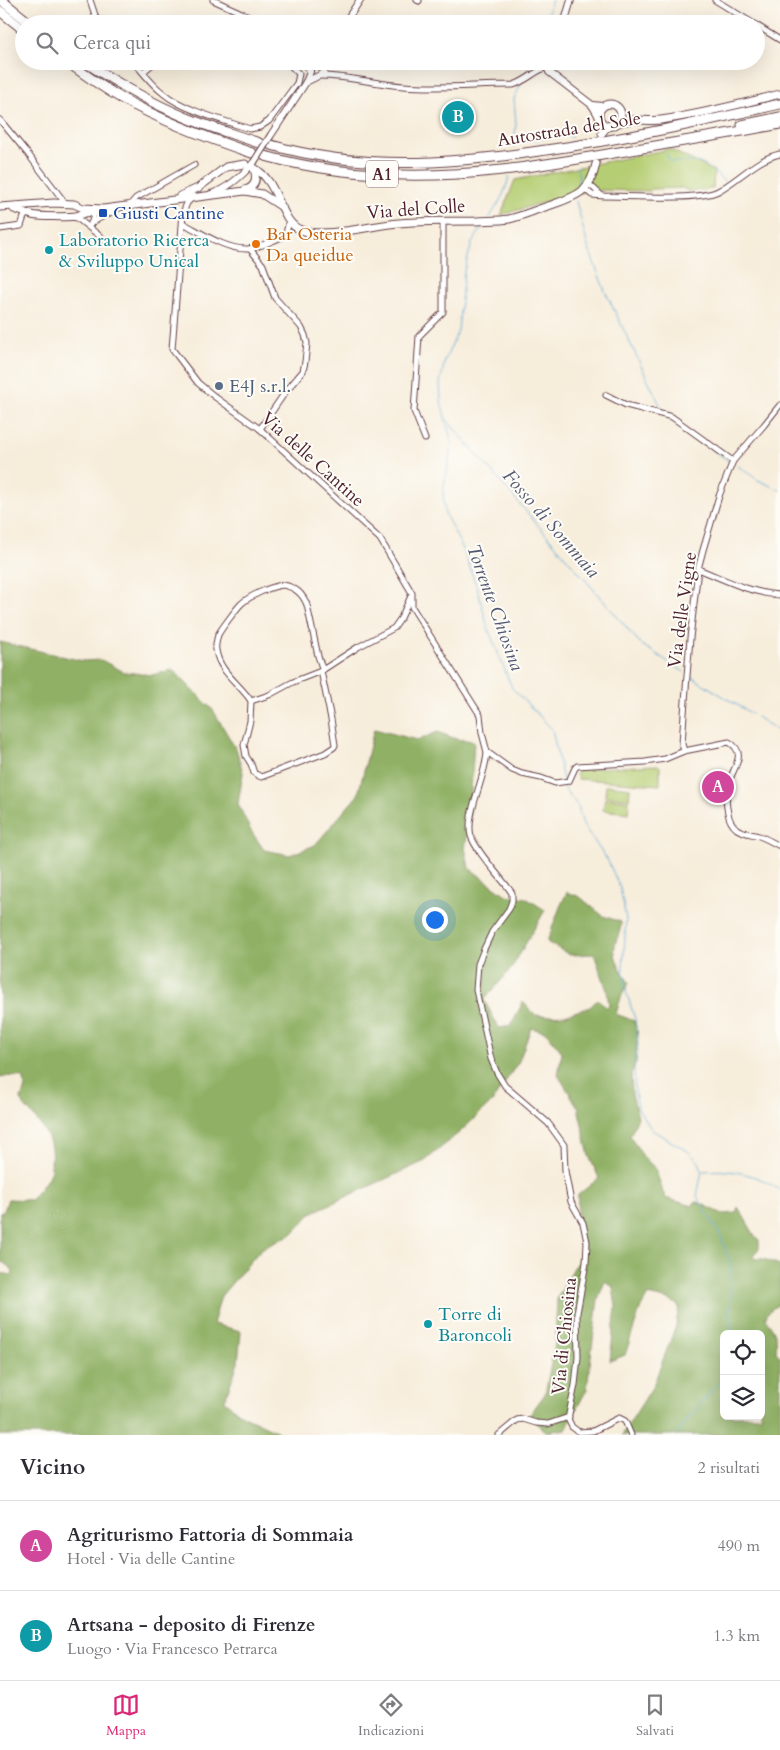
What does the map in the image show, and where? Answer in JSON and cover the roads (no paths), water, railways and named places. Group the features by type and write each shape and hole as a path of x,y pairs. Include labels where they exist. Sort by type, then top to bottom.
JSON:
{"highway":[{"path":"2,0 19,15"},
{"path":"0,11 15,23"},
{"path":"78,70 96,83 138,107 253,161"},
{"path":"97,70 158,104 198,123 259,142"},
{"name":"Autostrada del Sole","path":"271,146 370,162 416,163 503,156 653,133 780,104"},
{"name":"Autostrada del Sole","path":"639,148 780,116"},
{"name":"Autostrada del Sole","path":"264,156 324,168 405,175 468,174 524,168 780,124"}],"main road":[{"path":"630,120 615,107 609,105 603,106 598,112 600,120 616,124 630,120 651,121 780,94"},
{"path":"616,124 622,118 621,112"},
{"path":"245,191 251,188 255,182 253,161"},
{"path":"253,161 278,198 289,222"},
{"path":"172,200 198,188 226,167 245,164"},
{"path":"587,187 596,164"},
{"name":"Via del Colle","path":"289,222 300,229 324,233 397,223 498,220 517,217 561,202 574,197 587,187"},
{"path":"3,207 54,203 74,204 80,209 99,210 129,207 189,196 198,197 245,191 262,194 282,207"},
{"path":"26,216 28,208 32,204"},
{"path":"3,207 13,209 26,216 77,216 80,209"}],"street":[{"path":"90,0 95,15"},
{"path":"214,0 246,15"},
{"path":"350,15 360,0"},
{"path":"567,15 571,0"},
{"path":"715,0 739,15"},
{"path":"765,31 780,40"},
{"path":"145,70 143,72 163,93 178,103 250,129 257,128 269,121 297,83 299,74 295,70"},
{"path":"306,82 325,70"},
{"path":"183,213 187,203 198,197 226,188 237,180 271,135 306,82 309,71 318,76 406,87 513,85 538,70"},
{"path":"551,70 553,75 592,105 600,120"},
{"path":"592,105 603,106"},
{"path":"0,120 66,204"},
{"path":"587,187 604,196 679,196 712,193 723,188 768,156 780,154"},
{"path":"129,207 136,198 194,165"},
{"path":"54,203 58,194"},
{"path":"172,200 180,204 183,213"},
{"path":"91,223 120,208"},
{"path":"80,209 90,229"},
{"path":"90,229 94,215 99,210"},
{"name":"Via delle Cantine","path":"183,213 172,350 198,383 215,398 260,429 380,539 412,593 412,607 480,714 487,752"},
{"path":"0,229 18,227 26,216"},
{"path":"67,216 77,218 103,240"},
{"path":"425,439 414,411 419,336 444,312 443,221"},
{"path":"183,224 229,246 250,249 282,237 286,233 289,222"},
{"path":"250,249 262,264 275,298 301,327 307,343 303,371 286,391 260,429"},
{"path":"606,395 626,405 672,417 733,461"},
{"name":"Via delle Vigne","path":"684,751 682,744 686,686 698,569 720,496 733,461 780,404"},
{"path":"698,569 744,587 770,595 780,595"},
{"path":"276,586 292,587 305,599 311,616 335,741 334,747 288,768 262,777 254,773 246,756 244,745 250,722 251,701 220,663 216,650 218,635 242,602 276,586"},
{"path":"251,701 270,695 293,682 321,672 358,647 394,628 401,618 412,593"},
{"path":"487,752 512,770 522,774 555,783 565,783 577,766 665,759 684,751 729,742 736,746 738,762 729,781 725,800 728,817 737,829 760,836 780,846"},
{"name":"Via di Chiosina","path":"487,752 487,762 470,830 477,846 512,893 512,901 510,909 492,932 484,949 478,964 476,990 491,1059 497,1073 505,1086 548,1123 560,1138 564,1145 571,1202 583,1223 587,1242 586,1263 577,1313 577,1367 568,1417 572,1427 578,1432 593,1431 619,1418 625,1421 630,1435"},
{"path":"499,1435 517,1420 523,1419 548,1424 568,1417"}],"waterway":[{"path":"547,15 552,0"},
{"path":"525,76 527,70"},
{"path":"514,147 516,124 514,98 521,84"},
{"path":"514,140 522,141 570,135 571,138"},
{"path":"666,153 670,162 699,163 709,168 724,181"},
{"path":"577,167 579,177 577,186"},
{"path":"489,218 501,198 509,176"},
{"path":"576,201 588,247 605,291 661,407 667,414"},
{"name":"Torrente Chiosina","path":"485,223 472,243 464,271 458,331 445,360 440,383 441,401 452,444 443,492 445,514 464,551 488,628 512,688 552,729 563,780"},
{"name":"Fosso di Sommaia","path":"447,420 640,643"},
{"path":"703,443 729,461"},
{"path":"738,466 758,480 780,490"},
{"name":"Fosso di Sommaia","path":"642,645 684,672"},
{"name":"Fosso di Sommaia","path":"690,676 752,714"},
{"name":"Fosso di Sommaia","path":"757,717 780,732"},
{"name":"Torrente Chiosina","path":"564,784 566,791 578,806 583,825 608,861 620,888 626,919 623,969 626,991 635,1019 638,1044 634,1069 635,1093 639,1110 652,1130 689,1152 699,1162 702,1171 697,1196 721,1237 730,1262 729,1316 732,1330"},
{"path":"703,1171 720,1170 746,1174 780,1190"},
{"name":"Torrente Chiosina","path":"678,1435 677,1433 720,1383"}],"place":[{"name":"Artsana - deposito di Firenze","path":"458,117"},
{"name":"Giusti Cantine","path":"103,213"},
{"name":"Bar Osteria Da queidue","path":"256,244"},
{"name":"Laboratorio Ricerca & Sviluppo Unical","path":"49,250"},
{"name":"E4J s.r.l.","path":"219,386"},
{"name":"Agriturismo Fattoria di Sommaia","path":"718,787"},
{"name":"Torre di Baroncoli","path":"428,1324"}]}
